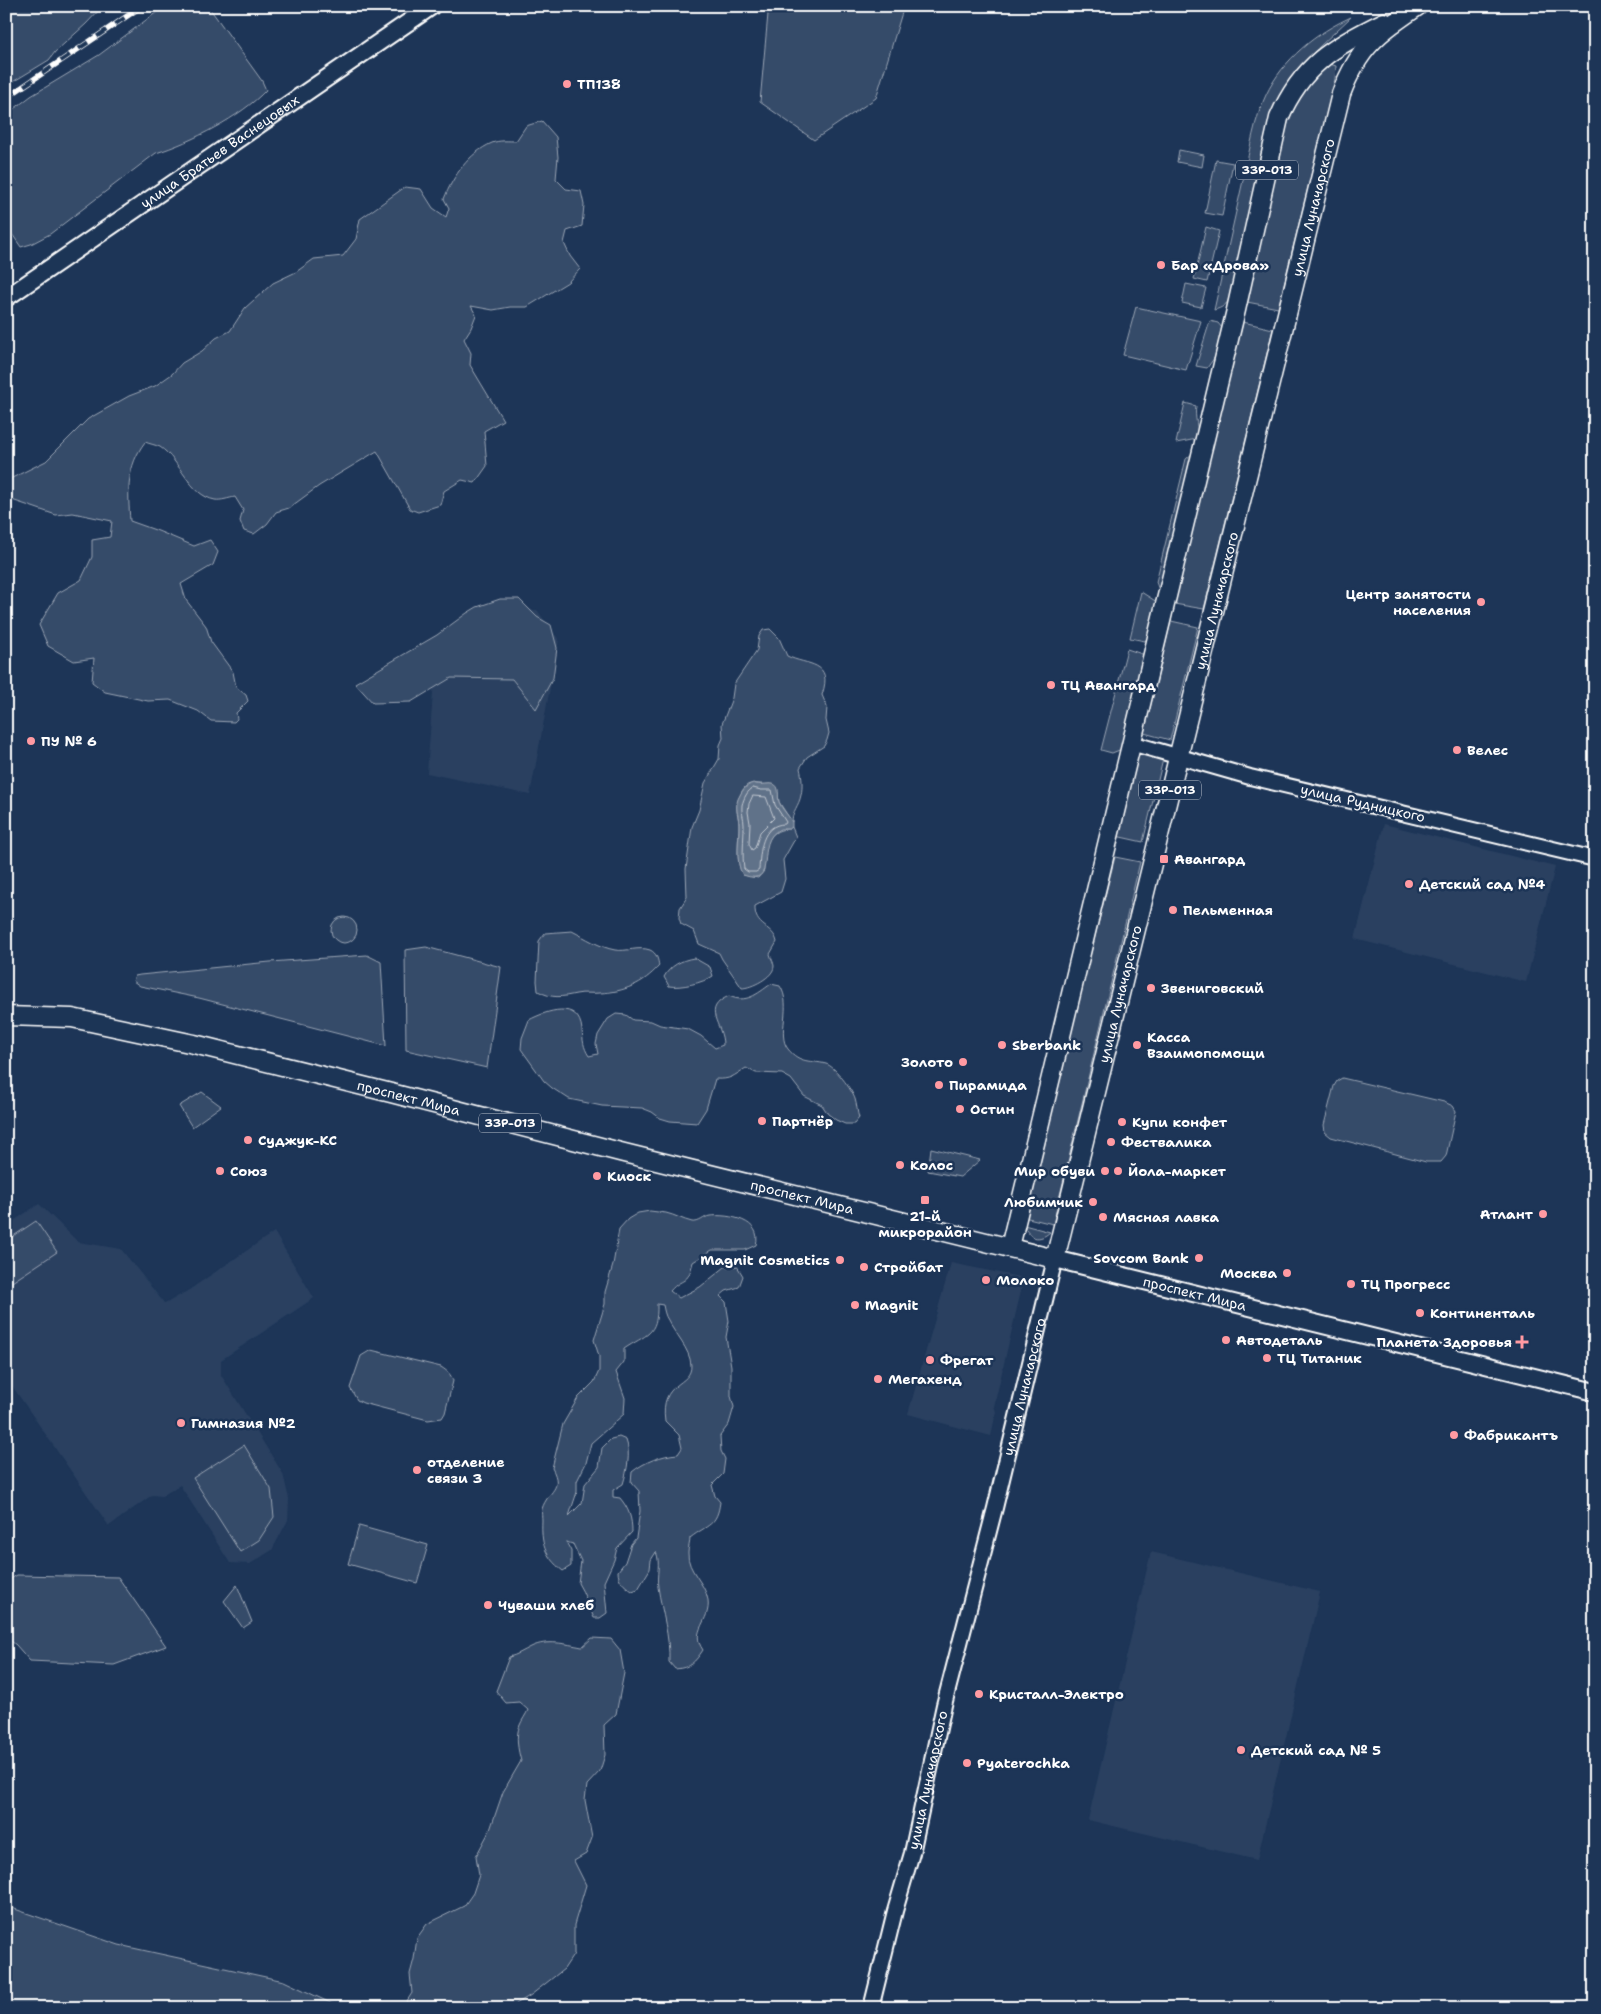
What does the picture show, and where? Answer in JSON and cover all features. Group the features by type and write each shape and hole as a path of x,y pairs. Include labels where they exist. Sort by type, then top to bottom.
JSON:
{"main road":[{"name":"улица Братьев Васнецовых","path":"6,298 432,6"},
{"name":"улица Луначарского","path":"1010,1247 1236,310 1279,118 1288,96 1298,82 1323,57 1366,31 1417,7"},
{"name":"улица Луначарского","path":"1055,1259 1341,94 1350,71 1364,48 1385,29 1417,7"},
{"name":"проспект Мира","path":"6,1016 72,1018 194,1044 624,1153 1595,1392"}],"street":[{"name":"улица Рудницкого","path":"1131,744 1250,776 1595,859"},
{"name":"улица Луначарского","path":"870,2008 912,1853 946,1695 1000,1489 1055,1259"}],"shaded area":[{"path":"6,6 103,6 49,60 6,86"},
{"path":"165,6 208,6 262,81 266,90 256,100 229,119 200,135 156,153 50,234 21,247 10,231 6,229 6,115 31,96 99,55"},
{"path":"755,6 904,6 876,98 814,140 760,102 768,14"},
{"path":"1351,17 1302,65 1288,83 1275,107 1263,145 1230,297 1224,306 1214,310 1258,114 1266,95 1273,82 1291,59 1313,39"},
{"path":"1330,64 1336,66 1335,79 1278,308 1247,302 1288,122 1308,85 1314,77"},
{"path":"542,121 556,137 558,157 556,179 566,189 581,191 584,205 582,226 567,231 564,243 570,256 580,269 568,282 527,307 493,310 471,306 476,315 464,339 471,353 470,365 503,420 484,431 487,466 475,483 462,480 444,491 440,505 418,512 410,509 377,451 319,486 289,508 276,512 267,524 254,534 244,531 240,521 243,510 235,497 215,500 206,497 198,492 167,453 160,447 145,442 131,470 129,490 130,521 194,546 210,540 218,552 213,565 181,584 186,600 206,626 211,642 233,672 236,687 246,695 248,701 236,713 237,719 234,722 211,721 198,711 170,700 148,701 105,692 92,682 94,658 74,661 48,646 39,625 58,593 81,580 92,557 92,540 110,537 112,521 73,513 56,515 6,498 6,481 46,461 88,419 129,396 155,386 172,374 182,363 202,351 216,338 230,331 245,308 273,283 296,272 314,259 343,256 356,239 360,219 405,187 421,189 433,208 446,217 449,208 444,199 457,174 469,159 492,143 516,141 526,126"},
{"path":"1179,150 1204,155 1202,167 1177,162"},
{"path":"1216,160 1233,163 1222,216 1205,213"},
{"path":"1206,227 1219,231 1207,282 1194,279"},
{"path":"1186,284 1206,288 1201,307 1182,303"},
{"path":"1136,307 1201,321 1186,370 1123,355"},
{"path":"1210,321 1218,323 1222,328 1217,354 1207,368 1196,366"},
{"path":"1243,322 1273,329 1204,609 1174,604"},
{"path":"1185,403 1196,406 1197,439 1176,443"},
{"path":"1193,453 1160,593 1156,582 1186,459"},
{"path":"1141,592 1157,602 1149,636 1145,641 1130,638"},
{"path":"500,599 519,599 537,617 551,625 557,648 553,678 536,709 512,679 451,678 411,702 373,703 355,683 437,635 477,607"},
{"path":"501,609 537,610 559,640 530,795 427,773 437,641"},
{"path":"1171,621 1198,627 1170,740 1144,733"},
{"path":"770,629 779,638 787,656 816,666 821,670 824,676 825,684 822,695 827,707 826,720 829,733 824,746 807,757 800,768 802,792 792,822 779,802 778,793 771,784 747,785 739,798 737,805 739,825 738,858 743,875 758,878 764,871 766,849 771,837 775,833 792,827 796,837 783,860 785,879 781,892 755,906 757,919 772,932 777,942 770,954 774,965 773,970 761,981 742,988 719,953 699,944 694,931 681,924 679,918 680,908 687,897 686,869 692,827 699,810 705,783 719,759 720,745 723,738 722,724 732,698 734,684 757,650 759,636 763,630"},
{"path":"1127,649 1145,655 1122,749 1112,753 1101,750"},
{"path":"1139,746 1165,751 1143,842 1116,836"},
{"path":"1384,824 1555,867 1526,982 1355,939"},
{"path":"1115,857 1140,862 1053,1224 1024,1217"},
{"path":"344,917 353,921 357,930 353,939 344,943 335,939 331,930 335,921"},
{"path":"572,931 609,949 650,950 656,955 659,966 640,982 617,991 579,993 557,997 538,991 539,941 545,933"},
{"path":"426,947 501,967 487,1068 406,1050 405,950"},
{"path":"367,955 381,962 386,1046 199,998 140,986 133,981 135,976 140,975 270,962"},
{"path":"694,958 710,967 713,976 691,984 669,986 664,977 669,970 680,962"},
{"path":"771,984 780,986 784,994 784,1036 788,1049 792,1054 801,1059 830,1066 847,1084 855,1099 859,1118 854,1124 845,1124 836,1120 828,1114 822,1105 804,1096 791,1079 782,1074 756,1073 746,1068 728,1078 715,1079 706,1109 697,1123 670,1121 642,1108 602,1106 569,1099 544,1081 521,1049 522,1038 529,1020 544,1013 561,1010 575,1014 580,1020 584,1046 589,1056 598,1054 596,1044 598,1035 608,1019 616,1014 626,1015 633,1020 651,1021 660,1025 688,1029 701,1036 715,1048 723,1045 714,1011 720,1001 729,996 741,999 751,997"},
{"path":"1342,1078 1444,1102 1453,1106 1456,1111 1446,1156 1441,1162 1426,1162 1331,1137 1325,1132 1324,1125 1334,1086"},
{"path":"202,1092 221,1106 192,1127 179,1106"},
{"path":"931,1148 980,1160 960,1177 928,1171"},
{"path":"39,1204 78,1242 121,1249 165,1304 189,1290 274,1232 314,1298 221,1360 221,1375 283,1474 289,1499 288,1520 272,1550 250,1564 230,1563 180,1485 162,1496 152,1495 109,1526 6,1377 6,1226"},
{"path":"650,1211 666,1213 692,1222 697,1222 710,1216 735,1218 750,1224 757,1236 756,1245 745,1250 712,1250 693,1262 687,1278 674,1286 670,1291 679,1298 700,1287 725,1267 737,1266 743,1276 739,1287 726,1291 720,1296 726,1302 729,1321 726,1337 731,1366 731,1396 734,1407 729,1424 720,1436 721,1451 725,1459 723,1474 712,1485 715,1496 720,1502 719,1510 711,1524 690,1538 688,1551 690,1565 708,1600 707,1614 698,1637 703,1650 692,1664 675,1669 669,1662 667,1634 658,1587 658,1560 656,1552 651,1560 650,1569 638,1589 632,1591 624,1585 619,1578 618,1571 625,1562 631,1544 636,1538 640,1511 639,1491 631,1482 632,1472 654,1460 678,1454 682,1448 679,1435 665,1421 664,1408 671,1391 687,1377 691,1365 688,1353 671,1326 663,1305 657,1304 657,1315 653,1328 649,1333 624,1349 624,1362 616,1372 625,1398 624,1414 591,1443 586,1463 577,1481 577,1492 569,1516 582,1503 585,1484 599,1467 602,1448 611,1439 619,1437 626,1440 628,1462 626,1473 623,1484 613,1490 613,1497 620,1498 626,1506 631,1518 632,1532 617,1548 604,1582 607,1613 600,1618 594,1618 578,1583 581,1561 573,1544 566,1542 571,1551 571,1566 563,1571 548,1554 542,1536 542,1510 556,1486 552,1468 563,1424 578,1398 594,1382 599,1371 599,1356 594,1340 605,1304 605,1292 613,1265 619,1229 628,1219 638,1213"},
{"path":"36,1221 57,1252 6,1286 6,1241"},
{"path":"1024,1225 1050,1232 1042,1237 1035,1238 1026,1230"},
{"path":"951,1263 1024,1278 994,1406 996,1412 991,1436 908,1414"},
{"path":"371,1350 441,1367 447,1371 453,1381 442,1418 428,1420 357,1400 350,1388 361,1356"},
{"path":"244,1445 271,1489 274,1517 259,1540 240,1552 193,1478"},
{"path":"359,1526 428,1545 417,1583 348,1564"},
{"path":"1151,1552 1320,1592 1257,1860 1088,1820"},
{"path":"17,1575 118,1577 166,1646 114,1665 30,1661 6,1637 6,1582"},
{"path":"237,1585 252,1622 243,1628 224,1601"},
{"path":"592,1638 611,1639 620,1650 624,1673 616,1714 604,1725 605,1755 600,1771 587,1785 585,1800 592,1838 586,1854 574,1861 586,1885 574,1925 574,1954 564,1969 531,1995 516,2004 514,2008 392,2008 405,2004 412,1993 410,1974 417,1938 427,1924 464,1906 473,1893 479,1875 476,1856 490,1830 503,1792 521,1761 517,1738 520,1725 528,1710 519,1702 506,1703 496,1691 509,1657 543,1643 582,1647"},
{"path":"6,1906 119,1945 284,1981 341,2008 6,2008"}],"water":[{"path":"753,783 773,784 777,787 780,805 792,822 792,827 789,829 780,829 772,835 768,844 764,870 761,875 754,877 743,875 740,870 737,808 737,802 742,791"}],"railway":[{"path":"6,98 142,6"}],"place":[{"name":"ТП138","path":"567,84"},
{"name":"Бар «Дрова»","path":"1161,265"},
{"name":"Центр занятости населения","path":"1481,602"},
{"name":"ТЦ Авангард","path":"1051,685"},
{"name":"ПУ № 6","path":"31,741"},
{"name":"Велес","path":"1457,750"},
{"name":"Авангард","path":"1164,859"},
{"name":"Детский сад №4","path":"1409,884"},
{"name":"Пельменная","path":"1173,910"},
{"name":"Звениговский","path":"1151,988"},
{"name":"Sberbank","path":"1002,1045"},
{"name":"Касса Взаимопомощи","path":"1137,1045"},
{"name":"Золото","path":"963,1062"},
{"name":"Пирамида","path":"939,1085"},
{"name":"Остин","path":"960,1109"},
{"name":"Партнёр","path":"762,1121"},
{"name":"Купи конфет","path":"1122,1122"},
{"name":"Суджук-КС","path":"248,1140"},
{"name":"Фествалика","path":"1111,1142"},
{"name":"Колос","path":"900,1165"},
{"name":"Союз","path":"220,1171"},
{"name":"Мир обуви","path":"1105,1171"},
{"name":"Йола-маркет","path":"1118,1171"},
{"name":"Киоск","path":"597,1176"},
{"name":"21-й микрорайон","path":"925,1200"},
{"name":"Любимчик","path":"1093,1202"},
{"name":"Атлант","path":"1543,1214"},
{"name":"Мясная лавка","path":"1103,1217"},
{"name":"Sovcom Bank","path":"1199,1258"},
{"name":"Magnit Cosmetics","path":"840,1260"},
{"name":"Стройбат","path":"864,1267"},
{"name":"Москва","path":"1287,1273"},
{"name":"Молоко","path":"986,1280"},
{"name":"ТЦ Прогресс","path":"1351,1284"},
{"name":"Magnit","path":"855,1305"},
{"name":"Континенталь","path":"1420,1313"},
{"name":"Автодеталь","path":"1226,1340"},
{"name":"Планета Здоровья","path":"1522,1342"},
{"name":"ТЦ Титаник","path":"1267,1358"},
{"name":"Фрегат","path":"930,1360"},
{"name":"Мегахенд","path":"878,1379"},
{"name":"Гимназия №2","path":"181,1423"},
{"name":"Фабрикантъ","path":"1454,1435"},
{"name":"отделение связи 3","path":"417,1470"},
{"name":"Чуваши хлеб","path":"488,1605"},
{"name":"Кристалл-Электро","path":"979,1694"},
{"name":"Детский сад № 5","path":"1241,1750"},
{"name":"Pyaterochka","path":"967,1763"}]}
